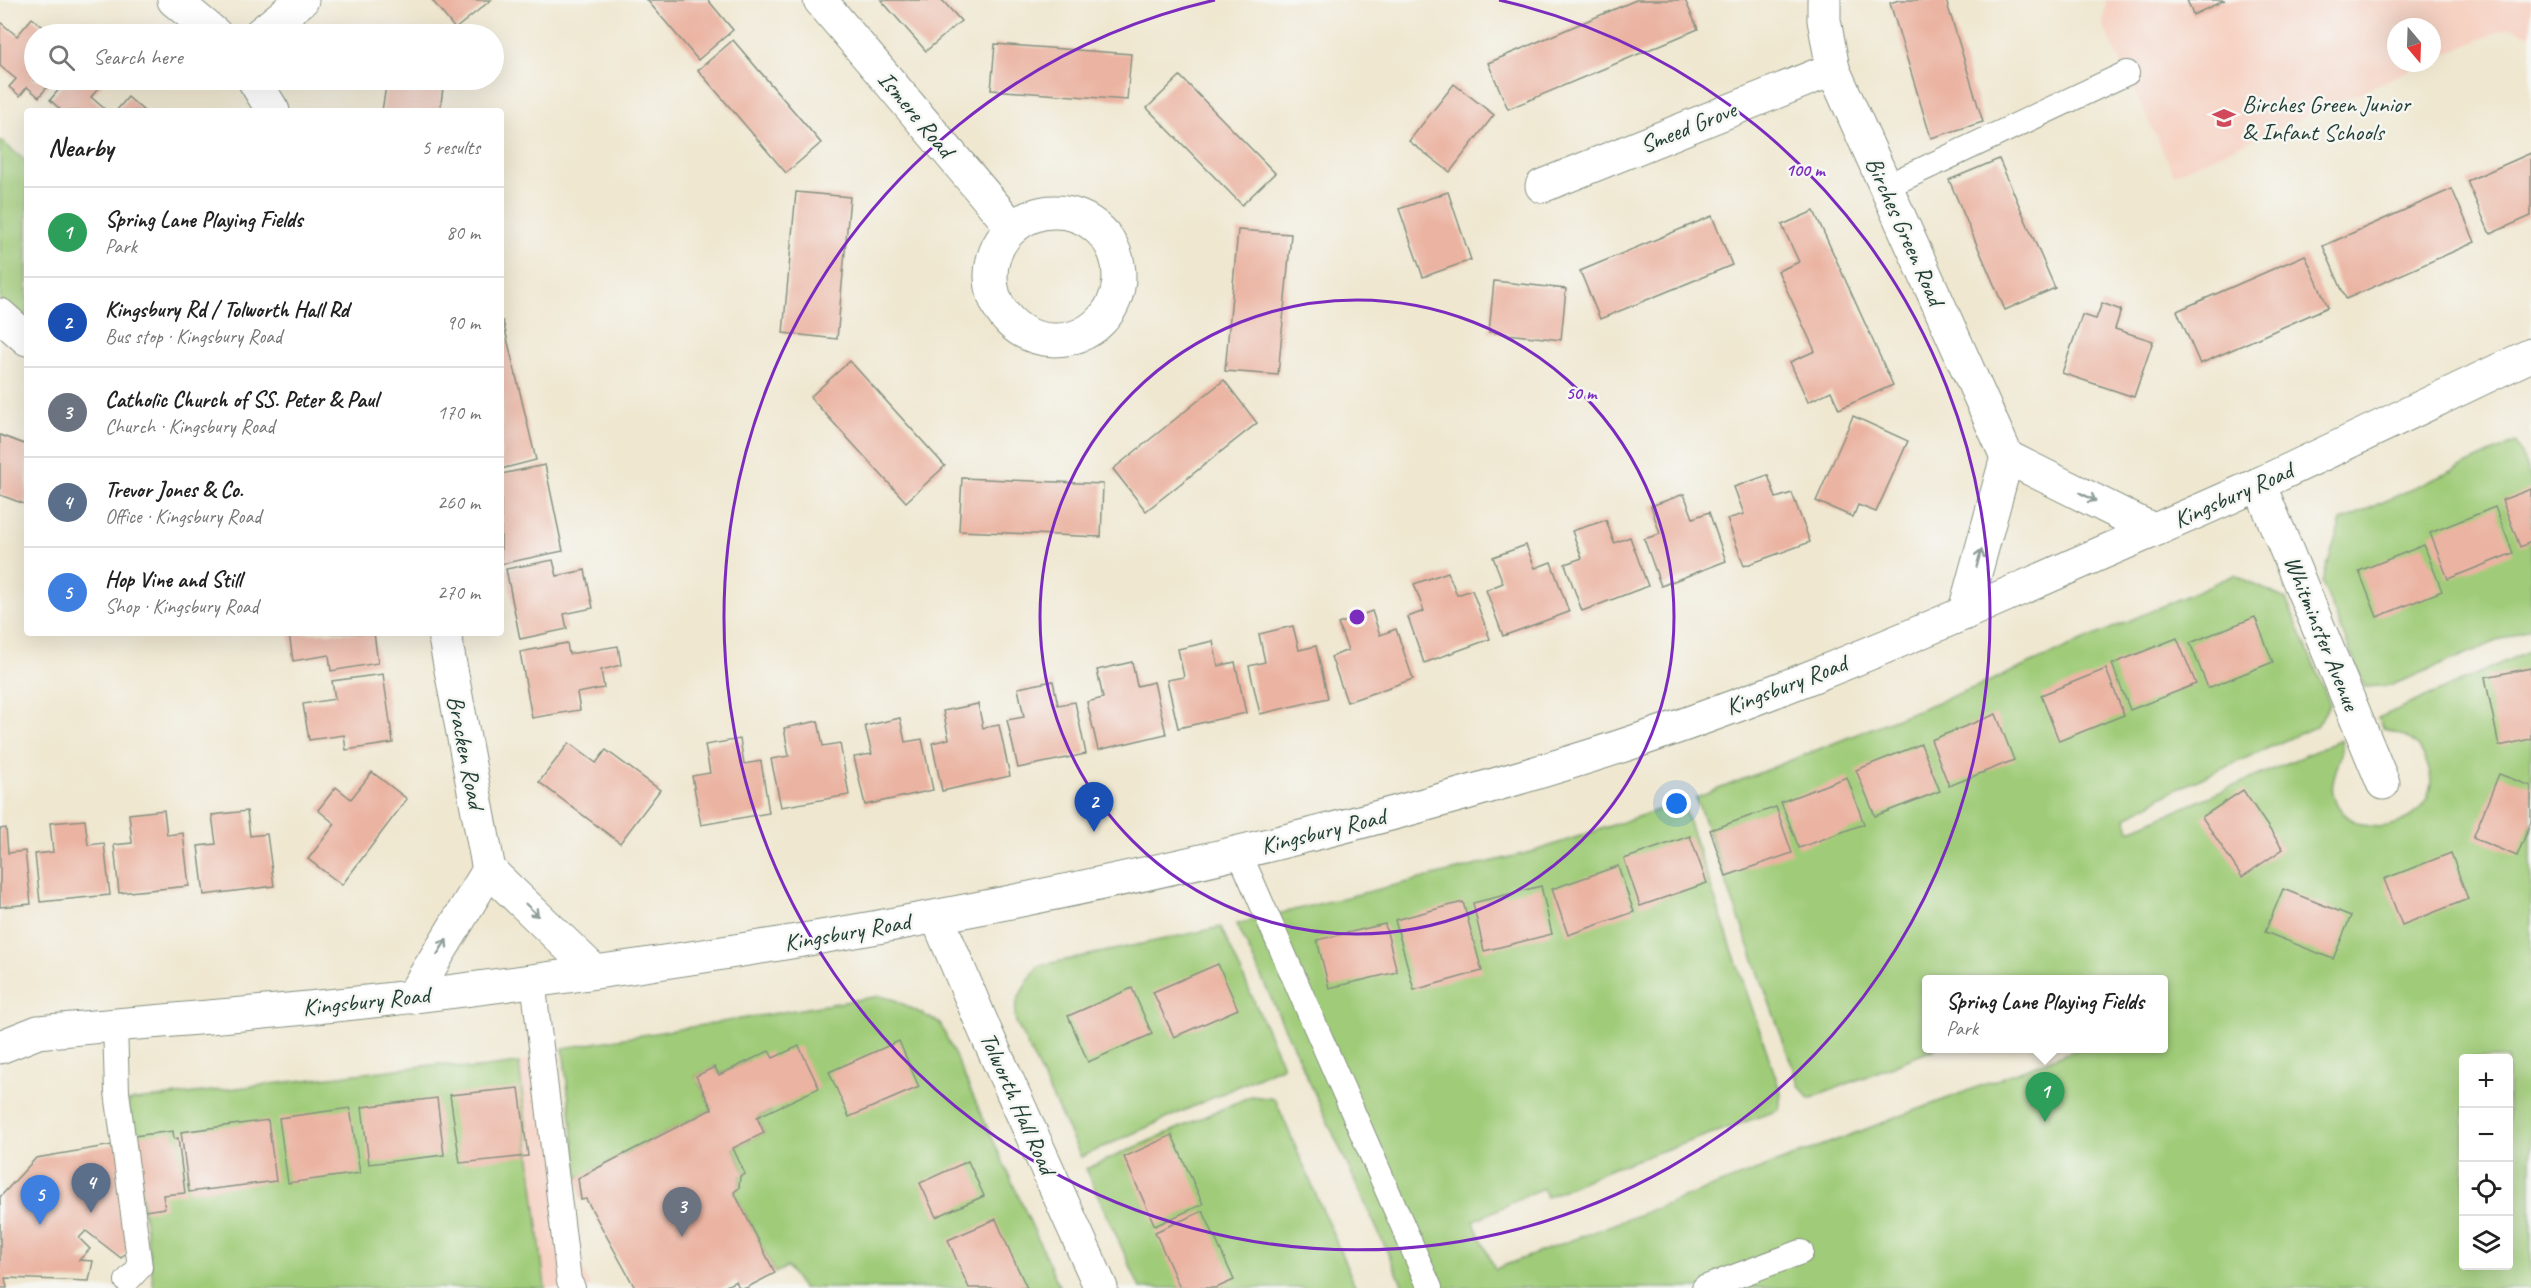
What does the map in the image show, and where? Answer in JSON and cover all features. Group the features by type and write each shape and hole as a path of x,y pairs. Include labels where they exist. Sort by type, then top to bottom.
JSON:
{"street":[{"path":"174,0 203,24"},
{"path":"272,24 302,0"},
{"name":"Ismere Road","path":"820,0 1013,228"},
{"name":"Birches Green Road","path":"1824,0 1824,20 1833,69 2007,457"},
{"name":"Smeed Grove","path":"1542,186 1833,69"},
{"path":"260,90 271,108"},
{"path":"0,315 24,336"},
{"name":"Kingsbury Road","path":"0,1047 38,1032 412,997 726,952 937,917 1239,852 1403,812 1573,762 1759,698 1964,614 2259,484 2531,355"},
{"path":"1964,614 2007,457 2153,530"},
{"name":"Whitminster Avenue","path":"2259,484 2383,783"},
{"name":"Bracken Road","path":"445,636 489,870"},
{"path":"412,997 489,870 594,971"},
{"name":"Tolworth Hall Road","path":"937,917 986,1033 1101,1288"},
{"name":"Kingsbury Road","path":"0,1018 38,1032"}],"lane":[{"path":"1885,187 2127,73"},
{"path":"1239,852 1430,1288"},
{"path":"533,980 569,1281 573,1288"},
{"path":"116,1024 117,1092 140,1267 127,1281"},
{"path":"1704,1288 1801,1251"}],"shaded area":[{"name":"Birches Green Junior & Infant Schools","path":"2106,0 2531,0 2531,35 2509,27 2441,56 2441,18 2387,18 2387,72 2406,72 2174,174 2103,25"},
{"path":"552,1050 577,1248 591,1288 545,1288 519,1063"}],"green space":[{"path":"0,140 24,160 24,326 0,300"},
{"path":"2516,442 2531,479 2531,627 2392,685 2365,687 2322,582 2341,521"},
{"path":"2234,575 2286,599 2330,704 2317,726 2162,796 2126,818 2129,831 2341,740 2342,748 2332,789 2338,806 2351,819 2368,826 2385,826 2402,821 2416,812 2427,799 2431,783 2427,764 2418,746 2408,738 2383,728 2378,718 2531,650 2531,1288 1404,1288 1237,924 1535,851 1682,802 1781,1093 1779,1110 1613,1168 1547,1197 1543,1188 1473,1221 1495,1269 2067,1053 2168,1053 2168,975 1922,975 1922,1053 1925,1053 1809,1099 1799,1085 1696,798 1988,682"},
{"path":"1221,927 1283,1066 1081,1157 1016,1022 1016,1007 1025,986 1038,966"},
{"path":"880,996 895,1000 940,1023 1060,1288 802,1288 787,1267 775,1273 734,1192 739,1188 740,1176 745,1173 733,1148 764,1133 757,1117 771,1111 748,1061 719,1075 715,1067 696,1076 712,1109 578,1178 563,1048"},
{"path":"519,1063 545,1288 154,1288 128,1101 441,1064 470,1069"},
{"path":"1251,1096 1275,1099 1356,1288 1140,1288 1086,1169"}],"building":[{"path":"432,0 491,0 461,24 451,24"},
{"path":"647,0 708,0 733,30 698,60"},
{"path":"881,0 942,0 961,21 926,51"},
{"path":"1636,0 1685,0 1698,29 1508,109 1488,63"},
{"path":"1899,0 1946,0 1983,122 1931,138 1890,3"},
{"path":"2187,0 2225,0 2193,15"},
{"path":"32,18 40,24 27,24"},
{"path":"0,22 17,36 24,28 25,90 20,96 9,87 16,79 0,66"},
{"path":"733,40 821,143 786,173 698,70"},
{"path":"995,44 1131,54 1127,100 991,90"},
{"path":"1180,76 1275,173 1242,205 1147,108"},
{"path":"1454,84 1494,115 1450,172 1409,141"},
{"path":"31,90 45,90 39,97"},
{"path":"58,90 97,90 91,97 104,108 59,108 50,100"},
{"path":"385,90 443,90 440,108 382,108"},
{"path":"128,97 141,108 119,108"},
{"path":"2531,153 2531,216 2490,234 2467,181"},
{"path":"1999,159 2055,288 2005,310 1949,180"},
{"path":"2452,189 2475,242 2346,299 2323,246"},
{"path":"796,192 850,197 837,339 783,333"},
{"path":"1448,192 1471,260 1423,277 1399,209"},
{"path":"1814,211 1893,385 1839,409 1831,391 1808,402 1790,362 1815,351 1778,271 1799,262 1782,225"},
{"path":"1712,216 1732,265 1600,319 1580,271"},
{"path":"1238,230 1291,234 1278,375 1225,371"},
{"path":"2305,255 2328,307 2200,364 2177,311"},
{"path":"1494,281 1566,289 1561,340 1489,332"},
{"path":"2102,303 2121,310 2115,329 2153,341 2134,397 2062,373 2082,315 2096,319"},
{"path":"504,325 536,460 504,468"},
{"path":"850,361 945,466 906,502 810,397"},
{"path":"1224,380 1257,423 1146,511 1113,469"},
{"path":"1853,416 1908,441 1876,512 1858,505 1853,517 1816,501"},
{"path":"0,435 24,444 24,504 0,495"},
{"path":"545,465 563,551 504,563 504,473"},
{"path":"1768,475 1776,498 1792,493 1810,542 1744,566 1727,519 1744,514 1734,487"},
{"path":"962,478 1103,484 1101,537 959,531"},
{"path":"2531,489 2531,542 2520,547 2502,500"},
{"path":"1684,494 1693,518 1709,512 1726,561 1661,586 1644,539 1660,534 1651,506"},
{"path":"2495,507 2513,553 2448,579 2430,533"},
{"path":"1606,520 1614,543 1630,537 1648,586 1582,611 1565,564 1582,558 1572,531"},
{"path":"1526,545 1535,568 1551,562 1569,612 1503,636 1486,590 1503,583 1493,557"},
{"path":"2424,545 2442,591 2377,617 2359,571"},
{"path":"553,560 557,576 585,570 593,608 564,614 567,629 520,639 506,569"},
{"path":"1448,572 1457,595 1472,590 1490,639 1424,663 1408,617 1424,611 1414,584"},
{"path":"1372,611 1380,635 1396,629 1413,679 1347,702 1331,657 1348,650 1338,624"},
{"path":"2255,617 2273,662 2208,688 2190,643"},
{"path":"1293,626 1299,650 1316,646 1328,698 1260,714 1249,666 1265,662 1259,634"},
{"path":"289,636 374,636 378,663 331,671 329,655 293,661"},
{"path":"2177,638 2196,684 2130,710 2112,664"},
{"path":"1213,641 1218,666 1235,662 1246,713 1178,728 1167,680 1184,677 1178,649"},
{"path":"567,643 569,654 618,646 621,665 601,670 604,688 577,693 580,710 532,718 520,652"},
{"path":"1132,662 1137,686 1154,682 1166,734 1098,750 1087,702 1103,698 1097,670"},
{"path":"2531,668 2531,739 2499,746 2485,677"},
{"path":"2106,669 2124,715 2059,741 2041,695"},
{"path":"383,674 393,743 346,750 344,735 309,740 303,704 335,699 332,681"},
{"path":"1053,681 1058,705 1075,702 1086,754 1018,768 1007,720 1024,717 1018,688"},
{"path":"978,704 983,728 999,725 1010,776 942,791 932,743 949,739 943,711"},
{"path":"1996,714 2014,760 1949,786 1931,740"},
{"path":"900,718 905,742 922,739 933,790 865,805 854,757 872,754 865,726"},
{"path":"818,721 823,746 840,743 849,795 781,807 771,759 789,756 784,728"},
{"path":"740,739 744,764 761,761 769,813 701,825 692,776 710,773 705,745"},
{"path":"569,743 596,763 606,750 660,790 620,843 539,782"},
{"path":"1921,744 1940,791 1875,816 1856,770"},
{"path":"372,772 407,799 342,885 308,859 335,824 318,810 336,787 351,799"},
{"path":"2499,774 2531,786 2531,822 2517,856 2473,838"},
{"path":"1847,777 1864,824 1799,848 1781,802"},
{"path":"2243,790 2283,849 2242,877 2202,817"},
{"path":"1776,807 1792,853 1726,876 1710,830"},
{"path":"164,810 167,835 183,833 189,886 119,893 114,845 132,843 129,814"},
{"path":"247,811 250,836 267,834 274,886 204,895 198,846 216,844 212,815"},
{"path":"85,820 88,845 104,843 110,895 40,902 35,854 53,852 50,823"},
{"path":"6,828 8,853 25,851 31,904 0,907 0,829"},
{"path":"1690,836 1707,883 1640,906 1624,859"},
{"path":"2451,853 2468,899 2402,925 2384,879"},
{"path":"1618,866 1634,912 1568,935 1552,889"},
{"path":"1541,886 1552,934 1484,951 1473,903"},
{"path":"2283,889 2351,916 2333,959 2265,932"},
{"path":"1463,902 1482,971 1414,990 1395,920"},
{"path":"1385,924 1397,972 1329,988 1317,940"},
{"path":"1218,964 1238,1009 1174,1037 1153,992"},
{"path":"1132,988 1152,1034 1088,1062 1068,1016"},
{"path":"899,1041 919,1087 849,1117 829,1072"},
{"path":"799,1046 819,1088 757,1117 764,1133 733,1148 745,1174 740,1176 739,1188 734,1192 775,1273 746,1288 739,1288 736,1281 722,1288 635,1288 586,1199 581,1200 578,1178 712,1109 696,1076 715,1067 719,1075 769,1051 773,1058"},
{"path":"519,1088 528,1156 460,1163 450,1095"},
{"path":"437,1098 444,1155 369,1164 362,1107"},
{"path":"350,1108 360,1173 288,1183 279,1118"},
{"path":"268,1120 276,1181 189,1192 181,1132"},
{"path":"173,1131 174,1139 178,1138 185,1193 163,1195 165,1208 145,1211 134,1136"},
{"path":"1172,1135 1203,1204 1155,1226 1124,1157"},
{"path":"118,1144 132,1246 121,1258 86,1231 79,1238 90,1249 79,1260 93,1261 89,1281 5,1278 7,1288 0,1288 0,1197 36,1158"},
{"path":"968,1161 984,1196 936,1217 920,1183"},
{"path":"1203,1211 1234,1280 1216,1288 1180,1288 1155,1232"},
{"path":"996,1219 1027,1288 969,1288 963,1275 948,1240"}],"place":[{"name":"Birches Green Junior & Infant Schools","path":"2224,118"},
{"name":"Kingsbury Rd / Tolworth Hall Rd","path":"1094,832"},
{"name":"Spring Lane Playing Fields","path":"2045,1122"},
{"name":"Trevor Jones & Co.","path":"91,1213"},
{"name":"Hop Vine and Still","path":"40,1225"},
{"name":"Catholic Church of SS. Peter & Paul","path":"682,1237"}]}
